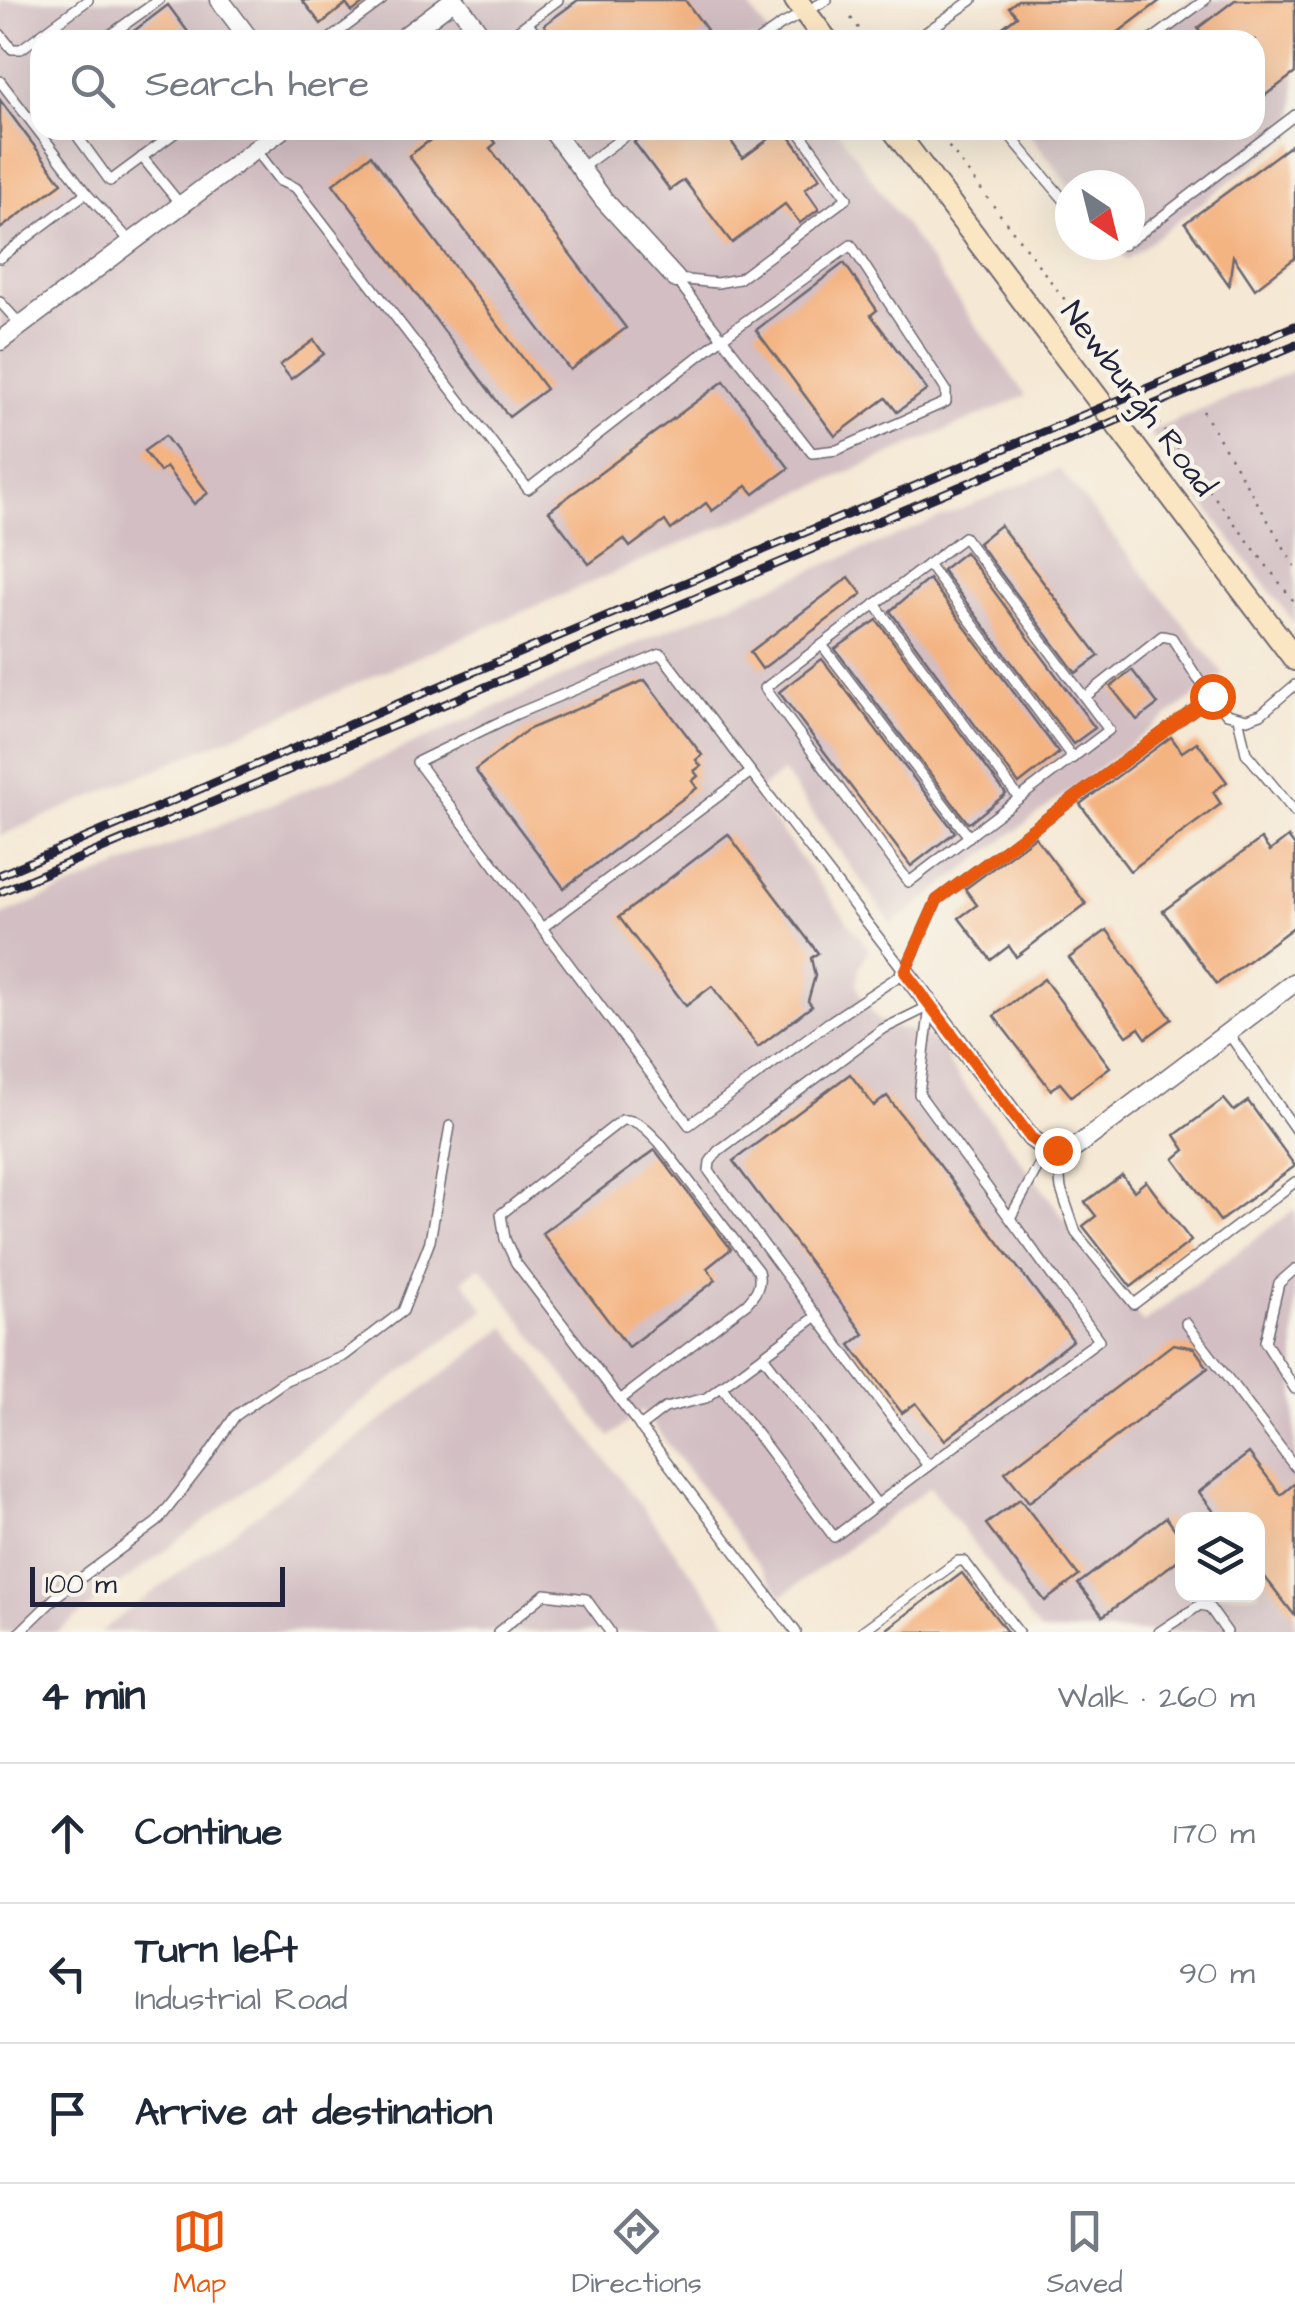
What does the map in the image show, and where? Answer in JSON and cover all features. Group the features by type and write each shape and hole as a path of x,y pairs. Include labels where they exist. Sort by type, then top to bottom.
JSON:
{"main road":[{"path":"801,6 819,30"},
{"name":"Newburgh Road","path":"902,140 1295,659"}],"street":[{"path":"220,0 242,30"},
{"path":"414,30 454,0 476,30"},
{"path":"0,341 268,140"},
{"path":"560,140 604,200 676,279"},
{"path":"905,972 1031,1138 1052,1150 1076,1147 1295,982"}],"lane":[{"path":"47,30 88,0"},
{"path":"117,30 159,0"},
{"path":"342,30 382,0"},
{"path":"519,30 558,0"},
{"path":"774,30 801,6 827,0"},
{"path":"926,30 972,0"},
{"path":"1164,30 1205,0"},
{"path":"528,23 533,30"},
{"path":"0,34 12,49 21,49 30,42"},
{"path":"0,81 30,120"},
{"path":"1265,138 1295,115"},
{"path":"45,140 131,242"},
{"path":"81,140 110,181 165,140"},
{"path":"581,168 619,140"},
{"path":"676,279 717,283 740,279 847,198 805,140"},
{"path":"1018,140 1015,142 1055,189"},
{"path":"1145,229 1262,140"},
{"path":"255,150 280,181 296,188 528,489 722,338 851,246 946,390 946,402 837,450 812,453 722,338 676,279"},
{"path":"142,157 181,205"},
{"path":"0,258 86,193"},
{"path":"0,302 22,325"},
{"path":"964,537 1109,730 909,882 765,688 928,564 964,537"},
{"path":"928,564 1072,758"},
{"path":"875,604 1019,798"},
{"path":"1086,696 1162,636 1172,638 1228,714 1247,719 1261,714 1295,685"},
{"path":"822,644 968,837"},
{"path":"905,972 660,654 516,714 418,762 689,1125 905,972 937,900 1212,696"},
{"path":"1238,716 1246,753 1295,812"},
{"path":"542,928 751,772"},
{"path":"721,1386 834,1537 1100,1340 919,1094 930,1006"},
{"path":"928,1466 709,1171 718,1150 881,1030 930,1006"},
{"path":"1228,1032 1295,1129"},
{"path":"620,1400 747,1304 761,1280 659,1142 632,1120 622,1120 501,1214 505,1239 516,1263 796,1632"},
{"path":"20,1632 58,1595 157,1522 234,1416 286,1380 344,1356 403,1312 430,1241 450,1126"},
{"path":"1010,1218 1052,1150"},
{"path":"1052,1150 1076,1233 1134,1304 1295,1182"},
{"path":"1295,1268 1279,1283 1265,1342 1295,1389"},
{"path":"640,1427 665,1408 706,1398 817,1316"},
{"path":"1186,1322 1295,1467"},
{"path":"763,1356 877,1504"},
{"path":"861,1632 958,1561 964,1561 1018,1632"},
{"path":"498,1632 545,1594 586,1599 610,1632"},
{"path":"1159,1632 1200,1605 1209,1607 1227,1632"}],"path":[{"path":"851,18 860,30"},
{"path":"944,140 1295,603"},
{"path":"1203,412 1295,566"}],"shaded area":[{"path":"0,0 744,0 766,30 30,30 30,140 844,140 1026,396 0,836"},
{"path":"1192,0 1295,0 1295,132 1145,246 1145,170 1058,170 1035,140 1265,140 1265,30 1152,30"},
{"path":"1295,370 1295,624 1149,432"},
{"path":"1059,469 1224,674 892,924 783,772 753,794 869,950 859,967 857,984 863,1001 878,1020 934,1040 945,1052 949,1065 1143,1323 1295,1209 1295,1632 1040,1632 930,1487 782,1596 642,1410 610,1437 480,1266 463,1280 485,1310 57,1632 0,1632 0,916 377,760 671,628"},
{"path":"506,1327 736,1632 100,1632"}],"building":[{"path":"302,0 368,0 352,12 346,4 321,24"},
{"path":"578,0 685,0 707,30 548,30 544,25"},
{"path":"1018,0 1161,0 1121,30 999,30 1017,16 1009,7"},
{"path":"1235,0 1295,0 1295,73 1265,96 1265,30 1198,28"},
{"path":"168,5 187,30 135,30"},
{"path":"0,100 62,183 0,229"},
{"path":"430,140 494,140 496,143 490,148 626,328 570,370 409,156"},
{"path":"730,140 743,158 767,140 792,140 820,178 805,189 819,209 800,223 785,204 732,243 684,180 670,190 634,142"},
{"path":"1295,142 1295,258 1255,289 1233,256 1229,285 1185,223"},
{"path":"371,155 546,389 509,417 333,184"},
{"path":"844,263 877,310 871,315 927,390 897,412 886,398 835,436 756,330"},
{"path":"314,340 324,354 291,379 280,365"},
{"path":"724,381 789,468 754,494 747,486 712,511 706,503 671,530 665,521 630,547 624,539 589,564 549,511"},
{"path":"165,436 208,493 194,504 166,467 160,472 144,451"},
{"path":"1000,525 1099,656 1076,673 978,543"},
{"path":"965,552 1095,728 1073,744 942,570"},
{"path":"849,577 862,594 762,669 750,652"},
{"path":"929,579 1059,753 1019,784 890,611"},
{"path":"877,620 1006,794 971,822 835,649"},
{"path":"822,659 955,832 911,866 779,692"},
{"path":"1132,670 1158,704 1137,720 1111,687"},
{"path":"645,680 702,755 696,760 701,766 694,771 698,776 692,781 697,788 564,888 475,770 527,730"},
{"path":"1171,737 1182,752 1197,742 1227,782 1213,792 1221,804 1130,871 1080,804"},
{"path":"728,834 818,953 811,958 815,976 808,1001 812,1006 758,1047 712,986 686,1006 619,917"},
{"path":"1035,837 1086,904 1016,957 1009,946 991,960 959,918 977,905 965,889"},
{"path":"1288,837 1295,846 1295,926 1217,984 1163,911 1261,839 1270,851"},
{"path":"1107,930 1172,1019 1146,1038 1139,1028 1127,1036 1069,958"},
{"path":"1044,979 1110,1067 1071,1096 1060,1083 1051,1090 994,1016"},
{"path":"850,1074 874,1106 887,1096 1073,1340 945,1440 916,1403 902,1413 850,1345 864,1334 733,1161"},
{"path":"1224,1099 1234,1111 1248,1101 1295,1166 1220,1221 1174,1159 1185,1150 1175,1135"},
{"path":"655,1150 731,1249 707,1268 716,1280 628,1347 542,1233"},
{"path":"1122,1175 1134,1191 1146,1181 1191,1241 1131,1287 1083,1226 1096,1216 1085,1202"},
{"path":"1173,1344 1194,1348 1208,1368 1029,1502 1005,1472"},
{"path":"1249,1453 1281,1495 1295,1483 1295,1616 1265,1577 1265,1512 1214,1512 1199,1492"},
{"path":"1020,1499 1079,1576 1045,1601 986,1524"},
{"path":"1166,1517 1175,1529 1175,1562 1103,1616 1078,1584"},
{"path":"962,1573 1007,1632 883,1632"}],"railway":[{"path":"0,875 1295,326"},
{"path":"0,892 1295,345"}],"route":[{"path":"1057,1150 1031,1138 905,972 937,900 1212,696"}]}
